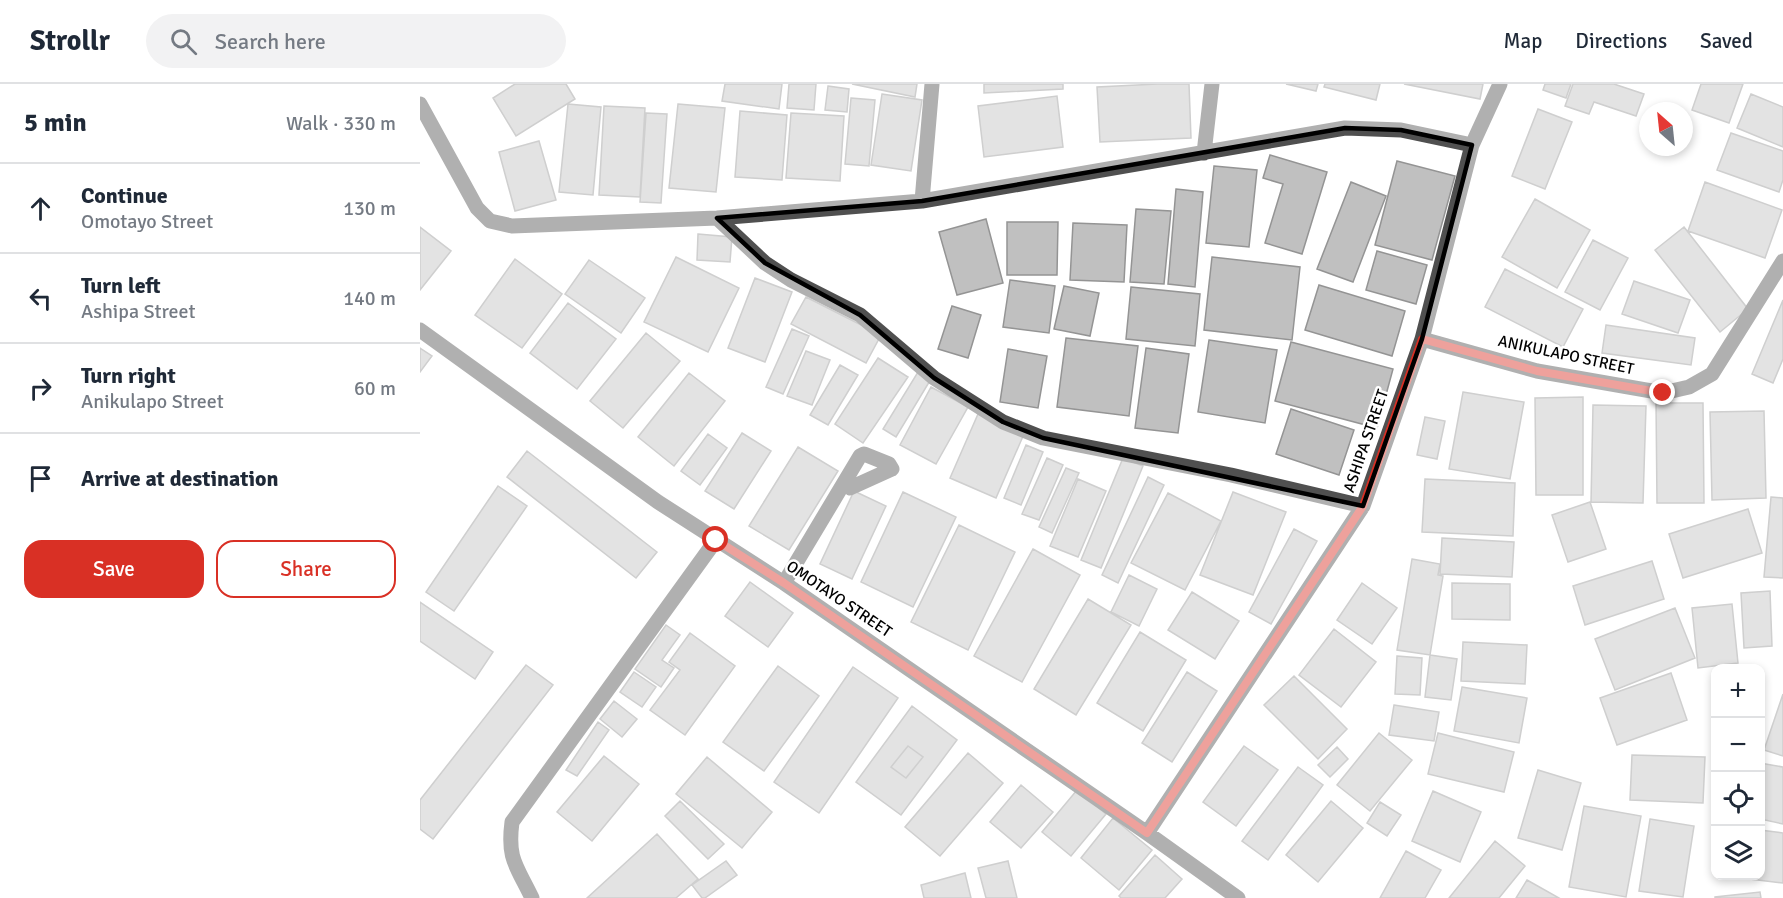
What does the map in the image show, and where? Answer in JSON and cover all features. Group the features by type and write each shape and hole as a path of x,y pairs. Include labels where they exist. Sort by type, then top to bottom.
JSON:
{"street":[{"path":"922,201 932,84"},
{"path":"1204,153 1212,84"},
{"name":"ASHIPA STREET","path":"1147,833 1363,506 1422,339 1472,145 1500,84"},
{"path":"420,104 477,208 490,221 512,226 717,218 922,201 1346,128 1401,130 1472,145"},
{"path":"717,218 765,263 791,280 860,315 934,378 1003,422 1054,440 1231,475 1363,506"},
{"name":"ANIKULAPO STREET","path":"1422,339 1537,371 1663,393 1689,387 1712,374 1783,261"},
{"name":"OMOTAYO STREET","path":"420,330 648,495 784,583 1238,898"},
{"path":"784,583 860,456 864,454 889,464 892,469 850,488"},
{"path":"532,898 514,865 509,843 512,822 716,540"}],"highlighted area":[{"path":"1345,128 1401,130 1472,145 1422,339 1363,506 1043,438 1003,422 934,378 860,315 765,263 717,218 922,201"}],"building":[{"path":"515,84 566,84 575,99 516,136 493,98"},
{"path":"725,84 782,84 779,109 722,101"},
{"path":"789,84 816,84 814,110 787,108"},
{"path":"852,84 917,84 915,97"},
{"path":"984,84 1063,84 1063,89 984,93"},
{"path":"1189,84 1191,138 1100,142 1097,87"},
{"path":"1286,84 1318,84 1316,91"},
{"path":"1325,84 1380,84 1376,100 1324,87"},
{"path":"1404,84 1483,84 1480,99"},
{"path":"1545,84 1571,84 1566,98 1543,90"},
{"path":"1573,84 1614,84 1644,94 1639,102 1636,116 1594,102 1589,114 1565,106"},
{"path":"1701,84 1743,84 1729,123 1693,110"},
{"path":"828,86 849,89 847,112 825,110"},
{"path":"882,94 922,100 911,171 871,165"},
{"path":"1751,94 1783,107 1783,147 1737,128"},
{"path":"1057,96 1063,147 984,157 978,106"},
{"path":"851,98 875,100 869,166 845,164"},
{"path":"568,104 601,107 593,195 559,192"},
{"path":"678,104 725,108 716,192 669,188"},
{"path":"604,106 645,108 640,197 599,195"},
{"path":"1538,109 1572,122 1545,189 1512,176"},
{"path":"740,111 787,115 782,180 735,177"},
{"path":"646,113 667,114 661,203 640,202"},
{"path":"791,113 844,116 840,181 786,178"},
{"path":"1731,133 1783,151 1783,180 1779,192 1717,170"},
{"path":"539,141 556,200 515,211 499,152"},
{"path":"1270,155 1327,172 1302,254 1265,243 1283,184 1263,178"},
{"path":"1397,161 1455,176 1432,260 1375,245"},
{"path":"1214,166 1257,170 1249,247 1206,243"},
{"path":"1351,182 1386,196 1353,282 1317,269"},
{"path":"1705,182 1782,210 1765,258 1688,231"},
{"path":"1176,189 1203,192 1195,287 1168,284"},
{"path":"1535,199 1590,230 1557,288 1502,257"},
{"path":"1136,209 1171,211 1164,284 1130,282"},
{"path":"986,219 1003,283 957,295 939,232"},
{"path":"1007,222 1058,222 1057,275 1007,275"},
{"path":"1073,223 1127,225 1124,282 1070,280"},
{"path":"420,227 451,251 420,290"},
{"path":"1684,227 1748,309 1720,332 1655,250"},
{"path":"698,234 732,237 730,262 697,260"},
{"path":"1593,240 1628,258 1600,310 1565,292"},
{"path":"1377,251 1427,265 1416,304 1366,290"},
{"path":"676,257 739,288 708,352 644,322"},
{"path":"1212,257 1300,267 1292,340 1204,330"},
{"path":"515,259 562,294 522,348 475,315"},
{"path":"589,260 645,298 621,333 565,294"},
{"path":"1505,269 1583,309 1563,347 1485,307"},
{"path":"755,278 792,292 765,362 728,348"},
{"path":"1010,280 1055,286 1049,333 1003,327"},
{"path":"1634,281 1690,300 1678,333 1622,314"},
{"path":"1319,285 1405,311 1392,356 1305,330"},
{"path":"1064,286 1099,293 1090,336 1054,329"},
{"path":"1131,287 1200,294 1195,346 1126,339"},
{"path":"806,297 881,335 866,363 791,324"},
{"path":"1783,300 1783,359 1773,383 1752,374"},
{"path":"568,303 616,339 577,389 530,353"},
{"path":"952,306 981,315 968,358 938,349"},
{"path":"1606,325 1695,338 1691,365 1602,353"},
{"path":"792,329 809,336 783,394 766,387"},
{"path":"646,333 680,361 623,428 590,401"},
{"path":"1066,338 1138,346 1129,416 1057,407"},
{"path":"1209,340 1277,350 1265,423 1198,412"},
{"path":"1291,342 1393,369 1377,428 1275,401"},
{"path":"420,348 432,356 420,372"},
{"path":"1146,348 1189,354 1178,433 1135,428"},
{"path":"1008,349 1047,356 1038,408 1000,402"},
{"path":"806,351 830,360 812,405 787,396"},
{"path":"878,358 908,377 863,443 835,424"},
{"path":"840,365 858,375 828,425 810,415"},
{"path":"918,372 931,379 896,437 883,429"},
{"path":"689,373 725,401 674,466 638,437"},
{"path":"931,387 968,407 936,464 900,445"},
{"path":"1463,392 1524,402 1510,479 1449,469"},
{"path":"1583,397 1583,495 1536,495 1535,398"},
{"path":"1656,403 1703,403 1704,503 1657,503"},
{"path":"1593,405 1646,406 1643,503 1591,502"},
{"path":"1291,409 1354,430 1339,475 1276,454"},
{"path":"1764,411 1766,498 1712,500 1710,412"},
{"path":"978,414 1024,434 996,498 950,478"},
{"path":"1425,417 1445,421 1437,459 1417,455"},
{"path":"742,433 771,451 734,509 705,491"},
{"path":"708,434 727,448 700,485 681,471"},
{"path":"1026,445 1043,452 1021,505 1004,498"},
{"path":"798,447 838,471 789,550 749,526"},
{"path":"527,451 657,552 636,578 507,477"},
{"path":"1047,458 1063,465 1039,520 1022,514"},
{"path":"1123,458 1143,466 1101,568 1081,560"},
{"path":"1066,468 1079,473 1052,533 1039,527"},
{"path":"1148,477 1164,485 1118,583 1102,575"},
{"path":"1078,479 1106,491 1078,557 1050,546"},
{"path":"1425,479 1515,483 1513,536 1422,532"},
{"path":"498,486 527,506 454,611 426,592"},
{"path":"854,491 886,506 852,579 820,564"},
{"path":"903,492 956,517 913,607 861,582"},
{"path":"1233,492 1286,512 1253,595 1200,575"},
{"path":"1168,493 1221,521 1185,590 1131,563"},
{"path":"1771,497 1783,498 1783,578 1764,577"},
{"path":"1590,502 1606,549 1568,562 1552,515"},
{"path":"1748,509 1762,553 1683,578 1669,534"},
{"path":"959,525 1015,552 968,650 911,622"},
{"path":"1294,529 1317,541 1271,624 1249,612"},
{"path":"1442,538 1514,542 1512,577 1440,574"},
{"path":"1033,549 1080,575 1022,682 974,656"},
{"path":"1412,559 1440,564 1438,575 1443,576 1430,655 1397,650"},
{"path":"1652,561 1664,599 1585,625 1573,586"},
{"path":"1129,575 1157,589 1139,626 1111,612"},
{"path":"750,582 793,613 768,647 725,616"},
{"path":"1362,583 1397,608 1372,644 1337,620"},
{"path":"1452,583 1510,584 1510,620 1452,619"},
{"path":"1770,591 1772,646 1744,648 1741,593"},
{"path":"1192,592 1239,621 1215,659 1168,630"},
{"path":"1088,599 1131,625 1076,715 1034,689"},
{"path":"420,602 493,652 475,679 420,641"},
{"path":"1732,604 1738,663 1711,664 1711,666 1698,668 1692,608"},
{"path":"1675,608 1695,658 1615,690 1595,639"},
{"path":"666,625 680,635 662,660 674,668 661,687 635,669"},
{"path":"1334,629 1376,662 1341,707 1299,675"},
{"path":"1140,632 1186,660 1143,731 1097,703"},
{"path":"690,633 735,666 685,735 650,710 680,670 669,662"},
{"path":"1463,642 1527,645 1525,684 1461,681"},
{"path":"1430,655 1457,659 1451,700 1425,697"},
{"path":"1397,656 1422,658 1420,695 1395,694"},
{"path":"526,665 553,685 433,839 420,829 420,800"},
{"path":"778,666 819,696 764,771 723,742"},
{"path":"853,667 898,698 819,813 774,782"},
{"path":"634,672 656,687 642,707 620,692"},
{"path":"1187,672 1217,691 1172,762 1142,743"},
{"path":"1671,673 1687,720 1617,745 1600,698"},
{"path":"1294,676 1347,729 1318,759 1264,705"},
{"path":"1462,687 1527,698 1519,743 1454,731"},
{"path":"1783,694 1783,756 1765,750"},
{"path":"614,701 637,719 622,737 600,719"},
{"path":"1394,705 1439,712 1434,741 1389,735"},
{"path":"912,706 957,740 901,815 856,782","holes":["908,746 923,757 906,778 891,767"]},
{"path":"598,722 609,730 577,776 566,770"},
{"path":"1379,733 1412,760 1370,811 1337,785"},
{"path":"1438,733 1514,752 1504,792 1428,774"},
{"path":"908,746 923,757 906,778 891,767"},
{"path":"1244,746 1278,770 1236,826 1203,802"},
{"path":"1337,747 1348,759 1330,777 1318,765"},
{"path":"968,753 1003,783 940,856 905,827"},
{"path":"1632,755 1705,757 1703,803 1630,800"},
{"path":"604,756 639,784 592,841 557,812"},
{"path":"707,757 772,812 742,848 676,794"},
{"path":"1765,764 1783,767 1783,824 1765,820"},
{"path":"1298,767 1323,785 1268,860 1242,841"},
{"path":"1538,770 1581,783 1562,850 1518,838"},
{"path":"1021,785 1053,812 1021,848 990,822"},
{"path":"1077,790 1106,814 1071,856 1042,832"},
{"path":"1433,791 1481,812 1460,862 1412,841"},
{"path":"680,801 724,844 708,859 665,816"},
{"path":"1331,801 1363,828 1318,882 1286,855"},
{"path":"1380,802 1401,815 1387,836 1367,823"},
{"path":"1584,806 1641,816 1626,897 1569,887"},
{"path":"1113,818 1152,850 1119,890 1081,858"},
{"path":"1650,819 1694,826 1683,897 1639,891"},
{"path":"1765,831 1783,833 1783,883 1758,880 1765,880"},
{"path":"657,834 698,879 676,898 587,898"},
{"path":"1495,841 1525,866 1499,898 1449,898"},
{"path":"1406,851 1441,870 1425,898 1380,898"},
{"path":"1155,855 1182,879 1165,898 1121,898 1119,896"},
{"path":"726,861 737,875 702,898 692,885"},
{"path":"1008,861 1017,898 986,898 978,868"},
{"path":"965,873 971,898 924,898 921,885"},
{"path":"1527,880 1559,898 1516,898"},
{"path":"1760,892 1761,898 1715,898 1715,897"}],"route":[{"path":"716,540 784,583 1147,833 1363,506 1422,339 1537,371 1663,393"}]}
